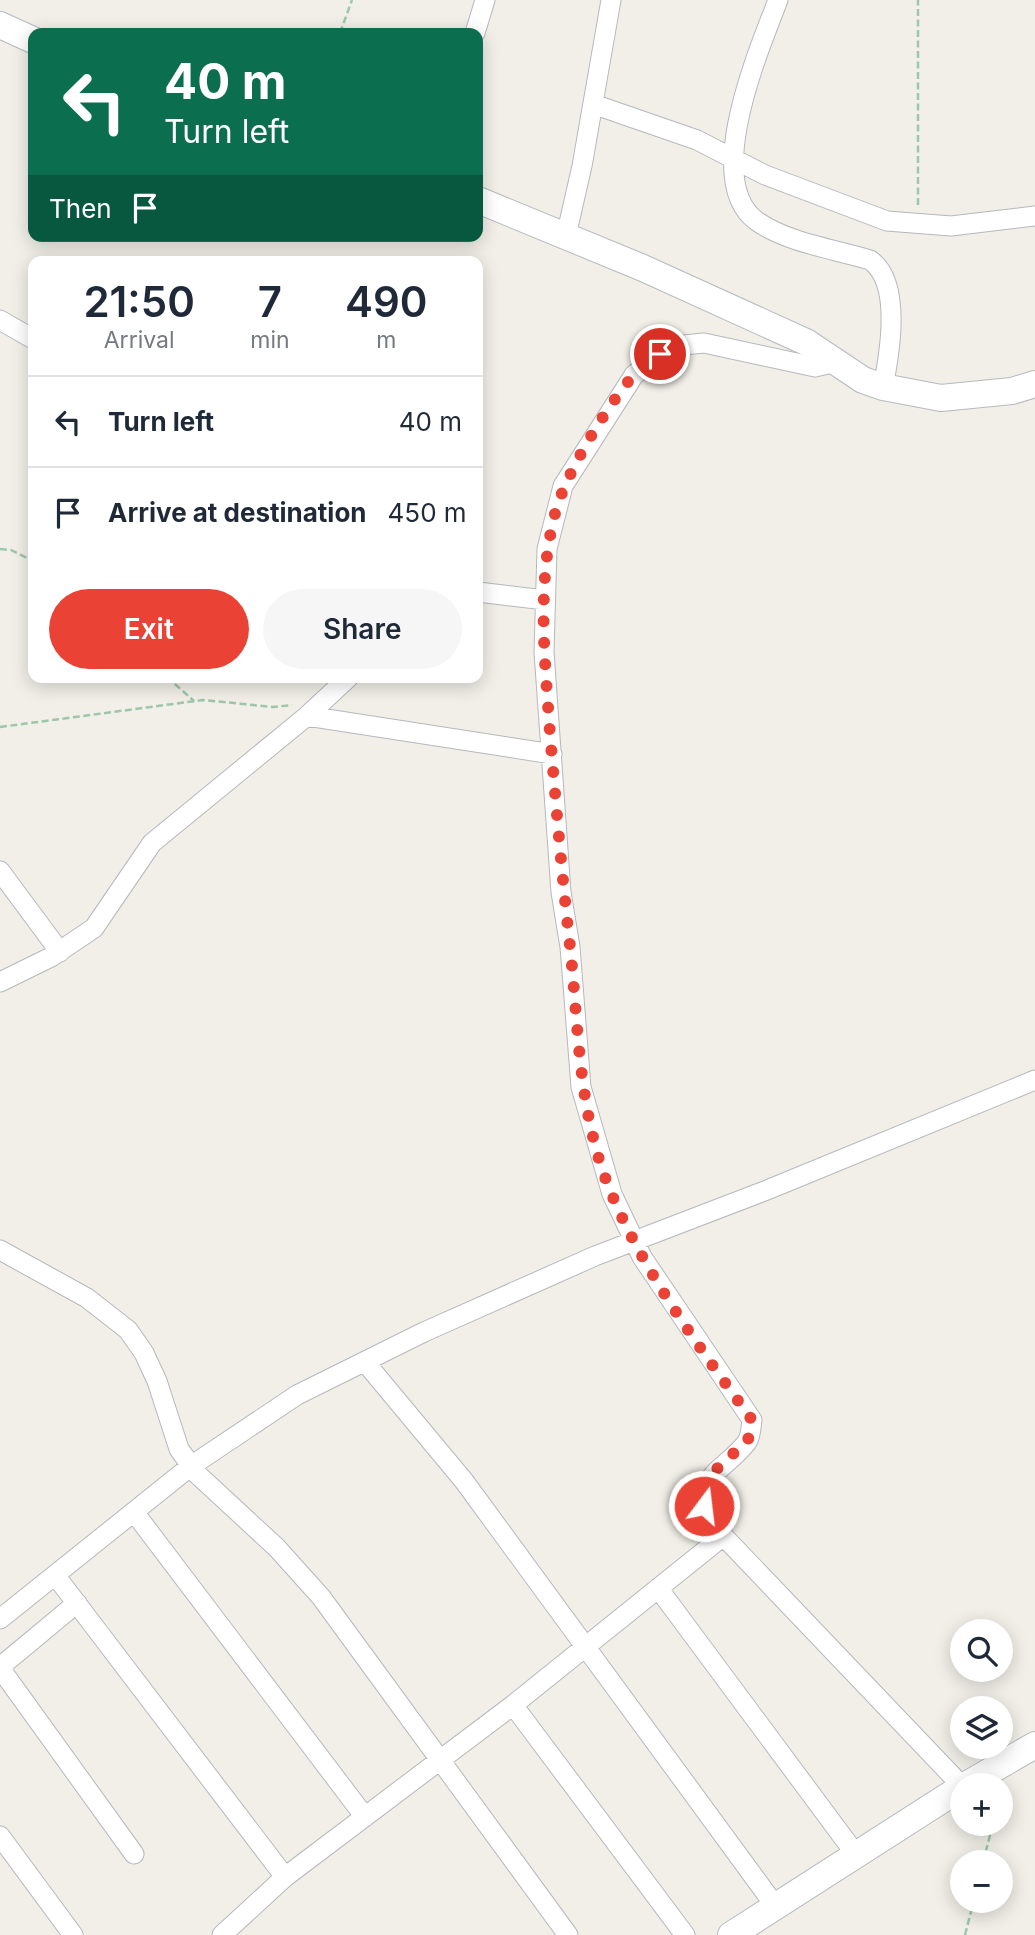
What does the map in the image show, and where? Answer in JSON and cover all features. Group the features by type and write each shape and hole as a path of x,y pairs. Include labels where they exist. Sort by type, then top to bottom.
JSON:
{"street":[{"path":"477,28 485,0"},
{"path":"566,236 611,0"},
{"path":"778,0 756,60 732,158 733,183 755,220 776,232 870,260 881,268 890,288 888,362 883,387"},
{"path":"0,25 28,38"},
{"path":"593,104 698,140 765,175 887,221 918,225 989,223 1035,216"},
{"path":"483,202 806,342 863,380 883,387 942,398 1012,391 1035,384"},
{"path":"0,320 28,336"},
{"path":"836,362 815,367 704,343 684,345 651,361 634,375 563,486 547,548 544,652 561,892 570,947 581,1087 612,1194 642,1257 752,1420 748,1440 709,1476 704,1506 709,1521 951,1773"},
{"path":"483,593 545,600"},
{"path":"0,982 60,952 94,928 161,834 314,710 343,683"},
{"path":"314,710 552,754"},
{"path":"0,871 60,952"},
{"path":"0,1619 191,1466 297,1395 595,1255 635,1242 1035,1080"},
{"path":"0,1250 87,1298 128,1331 153,1372 178,1449 191,1466 277,1548 321,1597 568,1935"},
{"path":"365,1362 464,1480 776,1907"},
{"path":"134,1512 365,1817"},
{"path":"222,1935 285,1877 513,1705 722,1536"},
{"path":"55,1575 285,1877"},
{"path":"658,1588 857,1856"},
{"path":"77,1603 0,1668 134,1854"},
{"path":"513,1705 685,1935"},
{"path":"987,1773 1035,1745"},
{"path":"731,1935 950,1795"},
{"path":"0,1836 73,1935"}],"path":[{"path":"342,28 352,0"},
{"path":"918,0 918,225"},
{"path":"0,549 11,550 28,558"},
{"path":"174,683 194,701"},
{"path":"0,727 194,701 314,710"},
{"path":"965,1935 971,1913"}],"route":[{"path":"660,354 634,375 563,486 547,548 544,652 561,892 570,947 576,1041 581,1087 594,1139 612,1194 642,1257 752,1420 748,1440 709,1476 704,1506"}]}
